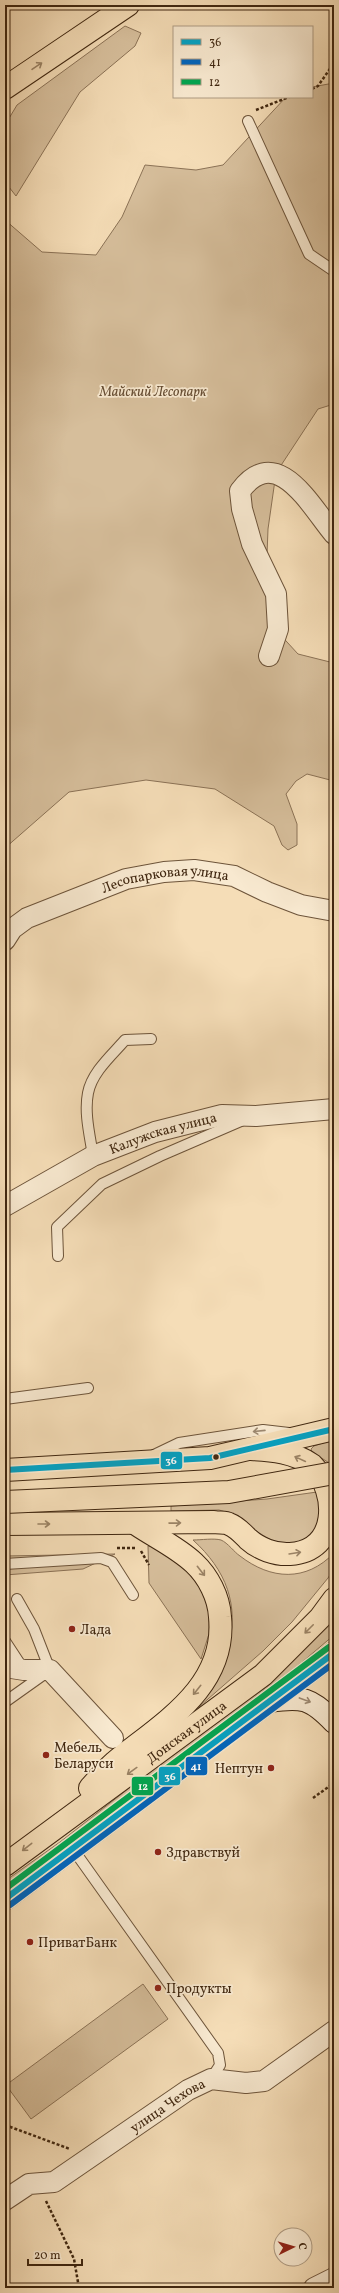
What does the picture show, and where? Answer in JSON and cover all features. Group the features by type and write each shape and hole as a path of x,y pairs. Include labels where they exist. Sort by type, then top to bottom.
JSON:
{"main road":[{"path":"5,88 128,5"},
{"path":"5,1470 210,1458 334,1429"},
{"path":"5,1524 229,1524 241,1531 258,1546 278,1553 300,1552 320,1543 332,1527 334,1508 330,1489 320,1472 310,1464 294,1456 276,1450 251,1449"},
{"path":"5,1502 229,1492 334,1473"},
{"path":"49,1830 114,1764 183,1708 206,1680 220,1647 222,1629 220,1611 215,1594 206,1578 195,1564 181,1552 136,1524"},
{"name":"Донская улица","path":"5,1864 49,1830 263,1675 320,1618 334,1599"},
{"name":"Донская улица","path":"5,1899 334,1653"}],"street":[{"path":"269,656 278,629 276,594 252,544 242,509 240,491 249,479 265,473 280,475 292,481 334,534"},
{"name":"Лесопарковая улица","path":"5,940 12,929 27,918 126,879 164,872 194,870 234,876 266,892 301,905 334,911"},
{"name":"Калужская улица","path":"5,1206 93,1156 155,1132 222,1115 256,1116 334,1109"},
{"path":"15,1668 50,1670 113,1738"},
{"path":"270,1701 297,1697 307,1700 319,1707 334,1722"},
{"name":"улица Чехова","path":"5,2200 29,2184 54,2182 188,2090 211,2079 246,2083 264,2082 334,2031"},
{"path":"314,2288 334,2278"}],"lane":[{"path":"248,121 309,254 334,271"},
{"path":"93,1156 88,1126 88,1093 97,1074 100,1068 125,1040 151,1039"},
{"path":"58,1256 57,1227 102,1184 231,1124 256,1116"},
{"path":"5,1399 88,1388"},
{"path":"140,1462 179,1443 263,1430 311,1435"},
{"path":"5,1564 100,1558 112,1562 133,1595"},
{"path":"5,1702 50,1670 34,1629 17,1599"},
{"path":"5,1641 15,1668"},
{"path":"73,1848 218,2053 220,2065 211,2079"}],"path":[{"path":"313,88 318,86 334,62"},
{"path":"248,121 252,113 261,107 286,98"},
{"path":"313,1798 334,1783"},
{"path":"5,2124 93,2156"},
{"path":"38,2183 74,2259 79,2288"}],"green space":[{"path":"125,26 141,33 135,46 80,92 16,196 5,182 5,125 17,105"},
{"name":"Майский Лесопарк","path":"334,83 334,404 318,409 276,473 268,529 266,581 276,630 298,654 334,663 334,781 307,774 296,781 286,794 297,824 297,845 288,850 282,845 274,826 215,789 146,780 69,792 5,848 5,220 42,252 96,255 122,217 145,165 196,170 223,165 285,98 313,98 313,87"},
{"path":"334,1439 334,1466 312,1452 311,1449 314,1446"},
{"path":"317,1492 320,1514 318,1524 312,1533 300,1542 289,1544 277,1542 230,1514 219,1510 171,1511 171,1506 267,1499"},
{"path":"193,1540 221,1540 252,1564 264,1570 276,1573 300,1573 312,1569 334,1553 334,1569 292,1622 263,1651 200,1706 115,1773 228,1649 232,1618 231,1603 227,1589 222,1576 214,1564"},
{"path":"148,1546 161,1548 195,1575 209,1609 209,1634 201,1659 149,1583"},
{"path":"115,1554 83,1569 5,1575 5,1556"},
{"path":"334,1610 334,1635 260,1698 5,1892 5,1881 60,1842 242,1700"},
{"path":"143,1984 168,2019 31,2119 6,2085"}],"transit line":[{"name":"36","path":"5,1470 210,1458 334,1429"},
{"name":"12","path":"5,1889 329,1647"},
{"name":"36","path":"5,1899 334,1653"},
{"name":"41","path":"10,1905 334,1663"}],"place":[{"name":"Лада","path":"72,1629"},
{"name":"Мебель Беларуси","path":"46,1755"},
{"name":"Нептун","path":"271,1768"},
{"name":"Здравствуй","path":"158,1852"},
{"name":"ПриватБанк","path":"30,1942"},
{"name":"Продукты","path":"158,1988"}]}
